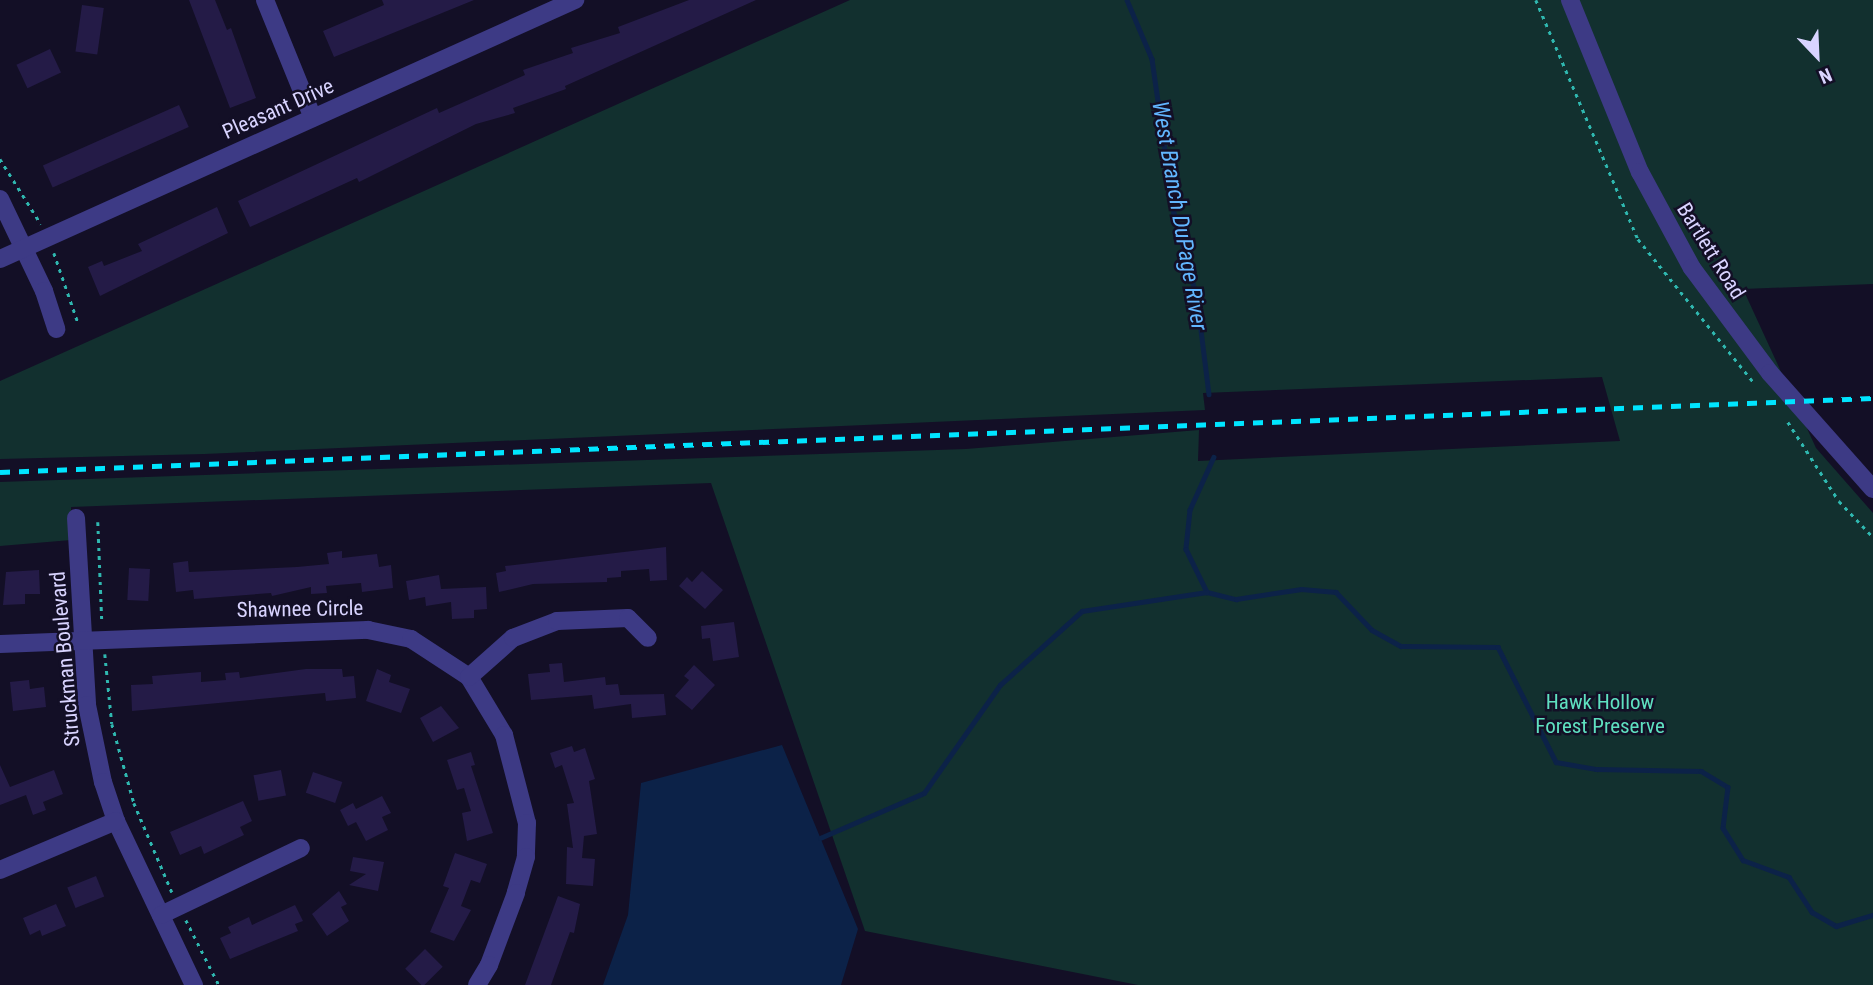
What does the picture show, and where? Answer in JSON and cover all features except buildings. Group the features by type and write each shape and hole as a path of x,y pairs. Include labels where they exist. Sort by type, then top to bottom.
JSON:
{"street":[{"path":"265,0 313,118"},
{"name":"Pleasant Drive","path":"0,259 575,0"},
{"name":"Bartlett Road","path":"1570,0 1640,172 1692,268 1770,373 1873,489"},
{"path":"0,199 25,248 56,329"},
{"name":"Struckman Boulevard","path":"76,518 92,739 116,821 194,985"},
{"path":"469,677 513,638 557,621 628,618 648,638"},
{"name":"Shawnee Circle","path":"0,644 368,630 411,639 469,677 504,735 527,823 526,856 516,893 489,965 477,985"},
{"path":"0,870 116,821"},
{"path":"161,915 301,848"}],"path":[{"path":"1536,0 1638,239 1754,383"},
{"path":"0,159 38,219"},
{"path":"55,255 79,324"},
{"path":"1788,422 1839,501 1873,537"},
{"path":"98,522 103,638 112,724 134,803 179,906 219,985"}],"green space":[{"name":"Hawk Hollow Forest Preserve","path":"850,0 1873,0 1873,284 1743,289 1816,448 1873,513 1873,985 1138,985 865,931 711,483 71,507 71,540 0,546 0,482 966,449 1199,430 1198,461 1620,441 1602,377 1203,393 1205,410 204,454 0,459 0,381"}],"water":[{"path":"782,745 858,929 841,985 603,985 628,915 641,783"}],"waterway":[{"name":"West Branch DuPage River","path":"1127,0 1152,59 1174,213 1197,298 1209,394"},
{"name":"West Branch DuPage River","path":"1214,457 1190,510 1186,549 1207,592 1236,599 1301,589 1336,592 1372,630 1401,646 1498,647 1556,762 1596,769 1701,771 1728,787 1723,828 1743,860 1789,877 1812,912 1836,926 1873,915"},
{"path":"820,838 924,793 1000,685 1082,611 1207,592"}],"railway":[{"path":"0,472 1873,398"}]}
